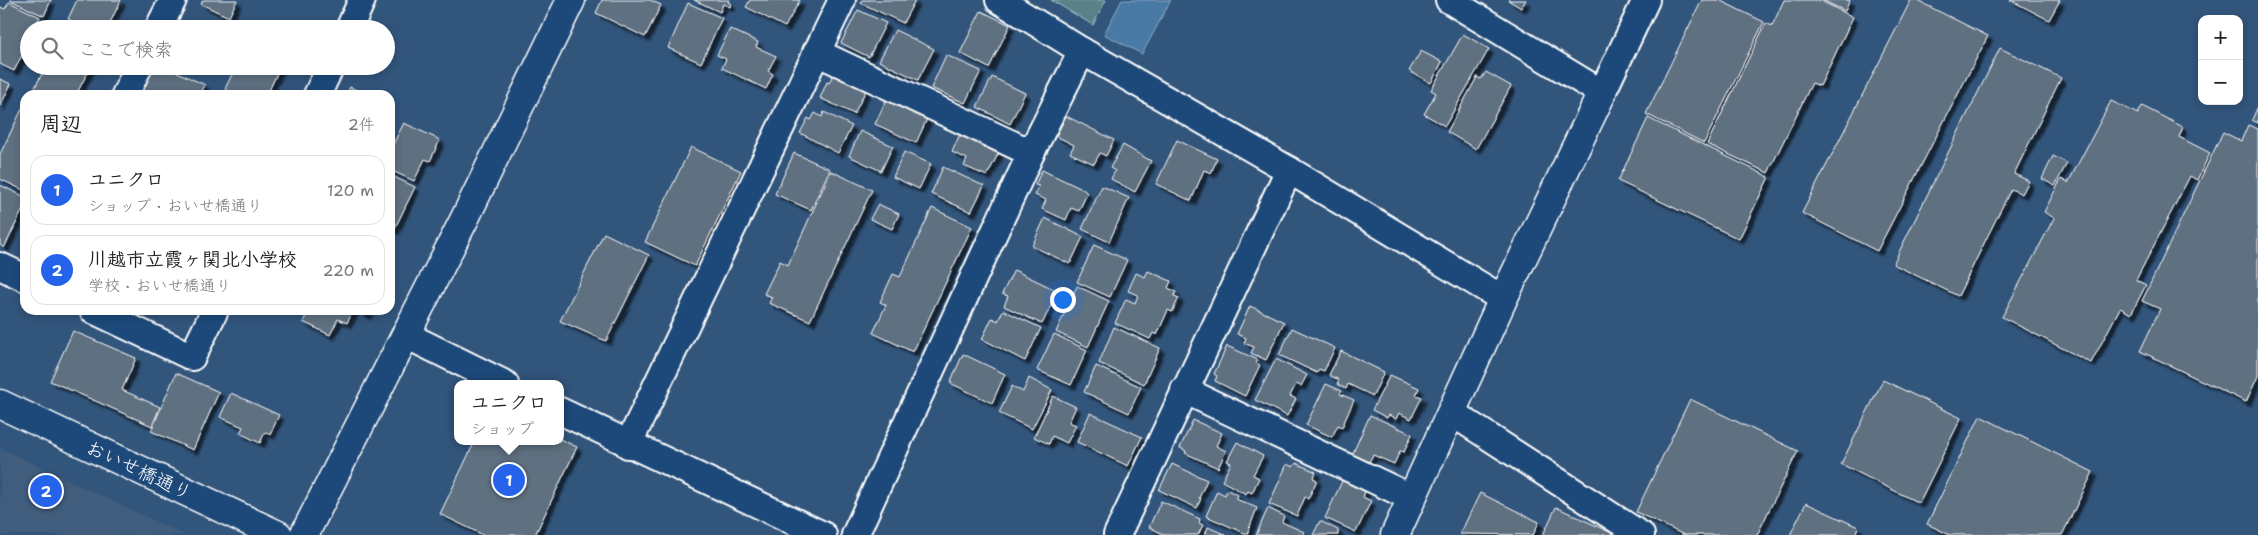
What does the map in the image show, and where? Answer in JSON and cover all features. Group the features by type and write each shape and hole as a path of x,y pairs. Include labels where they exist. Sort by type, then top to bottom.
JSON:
{"street":[{"path":"163,20 173,0"},
{"path":"353,20 362,0"},
{"path":"304,535 406,335 571,0"},
{"path":"628,445 842,0"},
{"path":"999,0 1082,51 1289,170 1503,299"},
{"path":"1449,0 1602,93"},
{"path":"1395,535 1503,299 1646,0"},
{"path":"856,535 1031,153 1082,51"},
{"path":"816,52 1031,153"},
{"path":"127,90 135,75"},
{"path":"319,90 327,75"},
{"path":"1116,535 1289,170"},
{"path":"0,266 20,276"},
{"path":"104,315 192,357 213,315"},
{"path":"406,335 496,380"},
{"path":"1184,390 1412,498"},
{"name":"おいせ橋通り","path":"0,404 278,535"},
{"path":"564,413 628,445 823,535"},
{"path":"1452,414 1641,535"}],"shaded area":[{"path":"1122,0 1171,0 1142,54 1104,34"},
{"path":"0,448 185,535 0,535"}],"green space":[{"path":"1051,0 1106,0 1093,25"}],"building":[{"path":"10,0 51,0 44,16"},
{"path":"77,0 121,0 111,20 68,19"},
{"path":"203,0 237,0 229,17 201,4"},
{"path":"602,0 650,0 661,5 645,37 596,13"},
{"path":"694,0 729,0 728,2 731,4 730,7 723,4 720,12"},
{"path":"750,0 800,0 785,27 746,7"},
{"path":"862,0 915,0 903,23 861,3"},
{"path":"1508,0 1526,0 1521,8"},
{"path":"1702,0 1719,0 1764,22 1704,143 1646,114"},
{"path":"1784,0 1819,0 1853,17 1820,86 1812,83 1768,173 1707,144 1766,23 1772,26"},
{"path":"1822,0 1850,0 1845,11"},
{"path":"1911,0 1916,0 1988,36 1877,251 1802,213"},
{"path":"2010,0 2060,0 2049,20"},
{"path":"9,2 40,17 38,20 20,20 20,59 14,71 0,64 0,7 5,9"},
{"path":"688,3 722,18 701,63 668,48"},
{"path":"858,10 886,23 869,57 841,43"},
{"path":"981,11 1010,25 989,68 960,53"},
{"path":"730,29 758,42 756,47 776,56 768,71 773,74 766,89 722,68 726,59 717,55"},
{"path":"895,30 934,49 918,80 879,61"},
{"path":"1463,34 1489,49 1445,126 1424,114 1436,93 1431,90"},
{"path":"2000,48 2061,78 2014,174 2029,181 2022,194 2011,189 1958,296 1893,264"},
{"path":"1421,51 1442,62 1431,83 1409,71"},
{"path":"946,55 981,71 965,103 931,88"},
{"path":"1486,72 1511,86 1476,149 1447,132 1477,77 1481,79"},
{"path":"41,75 86,75 79,90 34,90"},
{"path":"149,75 183,75 205,85 202,90 142,90"},
{"path":"232,75 276,75 269,90 225,89"},
{"path":"833,75 866,90 854,114 820,98 827,82 829,83"},
{"path":"992,77 1025,93 1010,124 977,107"},
{"path":"0,79 11,84 0,106"},
{"path":"886,100 927,119 916,143 875,124"},
{"path":"2111,101 2138,114 2142,106 2183,127 2179,137 2210,153 2197,180 2190,176 2136,280 2146,285 2131,314 2120,308 2091,363 2002,317 2054,218 2044,212 2061,179 2068,183"},
{"path":"2258,106 2258,123 2252,120"},
{"path":"824,112 852,126 838,153 800,133 808,118 811,120 815,113 822,117"},
{"path":"20,113 20,189 0,179 0,154"},
{"path":"1066,116 1114,140 1106,156 1100,153 1094,164 1070,153 1074,145 1056,136"},
{"path":"1648,118 1769,177 1739,239 1618,181"},
{"path":"404,123 440,140 430,161 425,159 414,181 395,172 395,140"},
{"path":"2248,125 2258,129 2258,376 2246,402 2140,351 2160,309 2142,301 2223,132 2241,141"},
{"path":"860,131 893,146 881,171 849,156"},
{"path":"960,134 999,152 987,176 964,166 967,159 952,152"},
{"path":"1177,140 1217,159 1211,173 1204,170 1191,201 1156,184"},
{"path":"1123,145 1151,161 1135,192 1111,179 1115,171 1110,168"},
{"path":"691,147 741,171 695,266 645,242"},
{"path":"904,152 931,164 919,189 893,177"},
{"path":"794,153 830,169 811,210 775,194"},
{"path":"2053,156 2067,163 2055,186 2042,179"},
{"path":"943,167 984,186 971,212 931,194"},
{"path":"1042,170 1087,193 1079,211 1071,208 1066,220 1042,209 1046,200 1035,195 1039,186 1035,185"},
{"path":"831,171 872,190 810,321 769,303 772,297 764,294 780,261 788,265"},
{"path":"395,177 415,187 395,228"},
{"path":"0,185 20,195 20,215 4,248 0,245"},
{"path":"1102,186 1129,198 1109,242 1082,229"},
{"path":"878,204 899,214 892,229 870,219"},
{"path":"932,208 972,227 913,352 873,333 886,305 880,302 893,274 900,277"},
{"path":"1045,218 1083,237 1070,264 1032,246"},
{"path":"604,233 649,255 606,341 560,321"},
{"path":"1094,245 1127,260 1110,297 1077,282"},
{"path":"1014,270 1058,291 1042,324 1004,306 1008,296 1002,294"},
{"path":"1148,271 1171,281 1168,288 1176,292 1174,296 1179,298 1172,312 1168,310 1157,335 1153,333 1150,339 1115,323 1126,299 1135,303 1138,295 1128,291 1136,273 1145,277"},
{"path":"1077,286 1109,301 1088,347 1056,332"},
{"path":"1250,306 1284,322 1266,360 1251,353 1254,347 1244,343 1246,338 1237,334"},
{"path":"1003,310 1041,328 1025,361 982,339 992,318 998,321"},
{"path":"306,315 351,315 347,323 338,319 330,335 303,322"},
{"path":"1114,327 1160,348 1144,384 1099,363"},
{"path":"1292,328 1335,348 1324,371 1319,369 1317,373 1279,355"},
{"path":"73,331 136,358 122,390 160,407 152,426 50,381"},
{"path":"1054,334 1087,350 1071,385 1037,370"},
{"path":"1227,346 1258,360 1256,363 1260,365 1245,396 1215,381 1217,376 1214,374"},
{"path":"1341,351 1384,372 1373,396 1348,384 1346,389 1337,384 1339,380 1329,375"},
{"path":"963,354 1005,374 992,403 950,383"},
{"path":"1276,359 1307,375 1301,386 1296,384 1290,396 1296,399 1287,416 1255,400"},
{"path":"1096,366 1141,387 1129,413 1084,392"},
{"path":"176,373 219,392 193,450 151,431"},
{"path":"1390,375 1419,388 1416,395 1422,397 1411,419 1399,413 1396,419 1389,415 1387,418 1372,410"},
{"path":"1029,378 1052,390 1032,429 999,413 1012,386 1023,392"},
{"path":"1883,380 1961,418 1919,503 1841,464"},
{"path":"1326,384 1342,391 1340,394 1354,400 1342,427 1338,425 1332,437 1306,425"},
{"path":"231,393 279,415 270,435 265,432 260,443 240,433 243,427 220,417"},
{"path":"1053,396 1076,407 1069,422 1076,425 1067,443 1052,436 1049,444 1034,437"},
{"path":"1690,399 1798,451 1757,535 1684,535 1636,512"},
{"path":"1090,413 1142,437 1128,466 1077,442"},
{"path":"1370,415 1412,434 1404,452 1400,451 1394,464 1373,455 1369,462 1352,455"},
{"path":"1980,416 2093,472 2062,535 1950,535 1927,524"},
{"path":"1193,420 1222,433 1216,446 1226,451 1218,468 1185,453 1186,451 1180,448"},
{"path":"564,441 577,447 535,535 483,535 440,514 473,445 564,445"},
{"path":"1237,442 1263,456 1253,475 1259,478 1252,493 1248,491 1246,494 1222,481 1231,463 1227,461"},
{"path":"1296,463 1316,472 1313,478 1317,480 1308,499 1305,497 1297,516 1269,504 1287,464 1293,467"},
{"path":"1172,464 1207,480 1197,508 1159,490"},
{"path":"1343,479 1366,489 1363,497 1371,501 1356,532 1325,518"},
{"path":"1227,490 1238,495 1236,499 1257,508 1247,534 1206,516 1217,491 1225,495"},
{"path":"1480,493 1539,522 1533,535 1460,534"},
{"path":"1161,501 1200,519 1199,523 1203,525 1198,535 1165,535 1149,527"},
{"path":"1806,503 1858,527 1855,535 1790,535"},
{"path":"1556,507 1616,535 1543,535"},
{"path":"1268,508 1284,516 1282,522 1304,532 1303,535 1256,535"},
{"path":"1320,521 1338,530 1338,535 1313,535"},
{"path":"1208,527 1226,535 1205,535"}],"place":[{"name":"ユニクロ","path":"509,480"},
{"name":"川越市立霞ヶ関北小学校","path":"46,491"}]}
